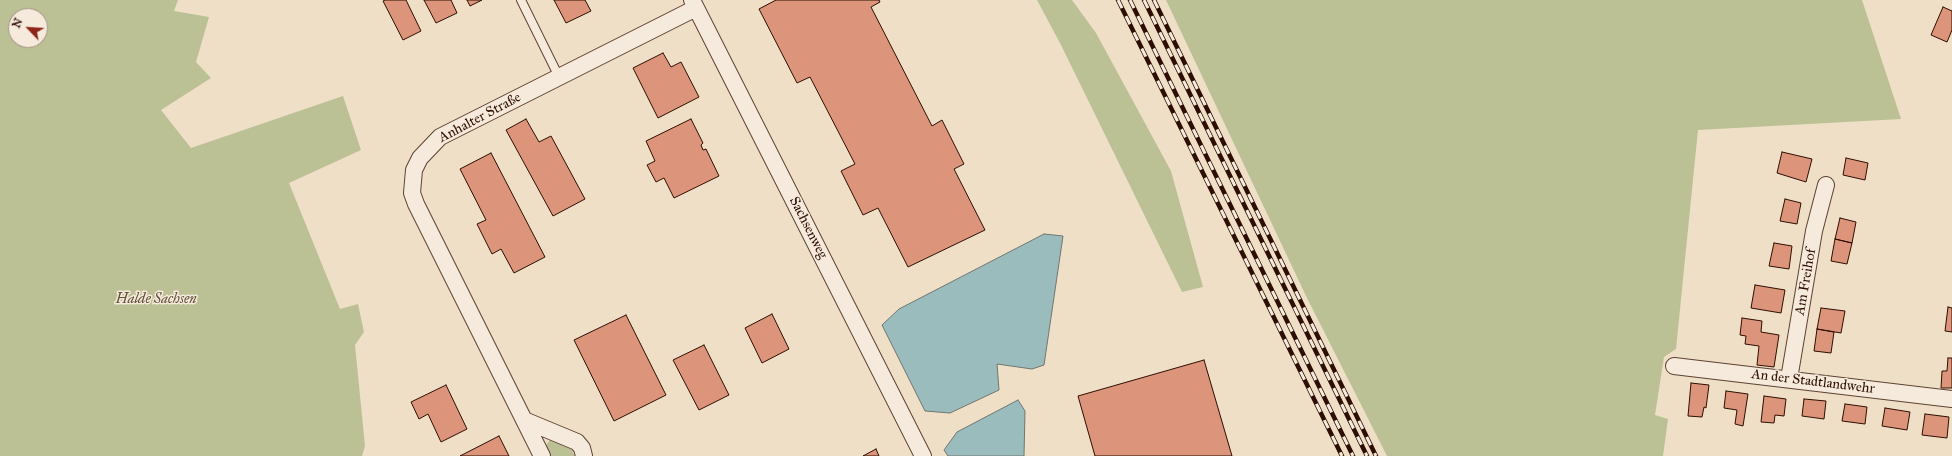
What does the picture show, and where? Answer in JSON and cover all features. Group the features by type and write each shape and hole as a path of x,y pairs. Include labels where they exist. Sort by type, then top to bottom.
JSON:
{"street":[{"name":"Anhalter Straße","path":"542,456 416,204 412,193 414,170 420,158 440,137 559,77 694,4"},
{"name":"Sachsenweg","path":"694,4 922,456"},
{"name":"Am Freihof","path":"1789,379 1814,231 1826,185"},
{"name":"An der Stadtlandwehr","path":"1674,366 1952,399"},
{"path":"524,420 577,442 582,448 584,456"}],"lane":[{"path":"521,0 559,77"}],"green space":[{"name":"Halde Sachsen","path":"0,0 178,0 174,11 209,17 196,62 211,78 161,110 191,148 343,96 361,150 289,183 340,309 358,304 364,332 355,345 365,446 362,456 0,456"},
{"path":"1037,0 1072,0 1096,33 1171,171 1203,287 1182,292 1061,45"},
{"path":"1166,0 1862,0 1901,119 1698,130 1676,349 1664,357 1655,415 1668,419 1663,456 1387,456 1306,296"},
{"path":"550,440 571,449 575,456 550,456 546,445"}],"water":[{"path":"1044,234 1063,236 1044,365 1032,369 997,364 999,390 950,413 925,411 882,325 899,309"},
{"path":"1018,400 1025,411 1024,456 948,456 944,450 957,432"}],"building":[{"path":"406,0 421,31 403,40 383,1"},
{"path":"424,0 451,0 457,13 436,23"},
{"path":"467,0 482,0 470,6"},
{"path":"554,0 585,0 591,11 566,23"},
{"path":"776,0 879,0 880,2 871,7 932,126 942,120 964,164 954,169 985,230 908,267 878,208 863,215 841,171 855,164 810,77 797,83 759,9"},
{"path":"1943,7 1952,11 1952,30 1947,42 1931,35"},
{"path":"663,53 671,67 681,62 699,97 658,118 633,68"},
{"path":"526,119 539,142 551,136 585,199 553,216 506,130"},
{"path":"691,119 703,143 701,145 703,150 706,149 719,176 674,198 664,178 656,182 647,165 655,161 646,141"},
{"path":"1782,152 1812,159 1806,182 1777,173"},
{"path":"491,153 545,257 514,273 501,249 492,254 477,224 486,220 460,169"},
{"path":"1846,158 1868,163 1865,180 1843,175"},
{"path":"1785,199 1801,203 1797,224 1780,221"},
{"path":"1840,218 1856,222 1852,243 1835,239"},
{"path":"1835,239 1852,243 1847,264 1831,261"},
{"path":"1774,243 1792,246 1789,269 1769,266"},
{"path":"1755,285 1785,290 1781,313 1751,308"},
{"path":"1948,307 1952,308 1952,332 1945,331"},
{"path":"1821,308 1845,311 1841,333 1817,329"},
{"path":"772,314 789,349 762,363 745,328"},
{"path":"626,315 666,395 614,421 574,340"},
{"path":"1742,318 1762,321 1761,332 1779,335 1774,367 1757,365 1759,346 1745,344 1746,336 1740,335"},
{"path":"1817,329 1834,332 1831,353 1814,351"},
{"path":"704,345 729,395 699,410 673,360"},
{"path":"1948,358 1952,358 1952,388 1941,388 1942,371 1947,371"},
{"path":"1204,360 1232,456 1095,456 1078,396"},
{"path":"1691,383 1709,385 1706,408 1704,407 1702,417 1688,416"},
{"path":"446,385 467,429 441,442 428,414 419,419 411,402"},
{"path":"1726,391 1748,394 1743,426 1735,424 1737,410 1724,408"},
{"path":"1764,396 1786,399 1784,416 1775,415 1774,423 1761,422"},
{"path":"1804,399 1826,401 1824,419 1802,416"},
{"path":"1845,404 1867,407 1865,424 1842,421"},
{"path":"1885,408 1910,412 1907,430 1882,426"},
{"path":"1925,414 1949,417 1947,438 1922,435"},
{"path":"499,436 509,456 460,456"},
{"path":"876,449 879,456 863,456"}],"railway":[{"path":"1118,0 1342,456"},
{"path":"1130,0 1353,456"},
{"path":"1144,0 1367,456"},
{"path":"1154,0 1376,456"}]}
